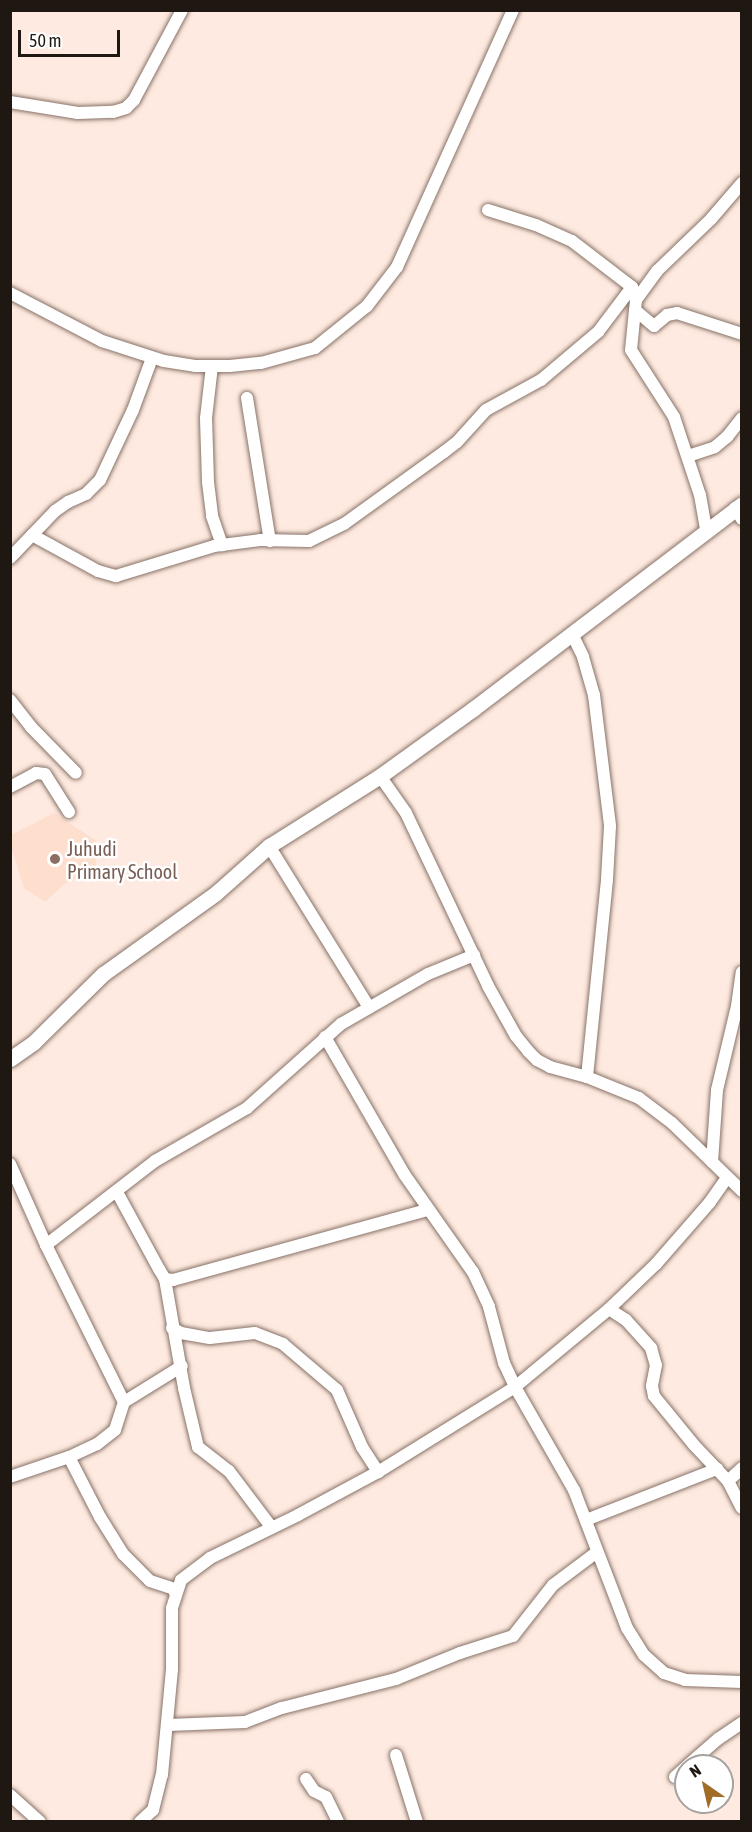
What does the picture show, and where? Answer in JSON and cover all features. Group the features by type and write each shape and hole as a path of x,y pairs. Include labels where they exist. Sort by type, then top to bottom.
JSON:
{"street":[{"path":"10,102 78,112 113,112 126,108 134,100 182,10"},
{"path":"10,293 102,341 152,358 212,366 261,363 315,348 367,306 397,267 432,186 478,92 513,10"},
{"path":"635,305 657,271 711,219 741,183"},
{"path":"488,210 536,225 572,241 632,287 635,305 631,350 670,410 688,456 706,530"},
{"path":"32,535 98,571 116,576 188,552 222,545 309,541 345,524 457,442 486,410 549,374 598,332 632,287"},
{"path":"635,305 654,326 667,315 677,313 741,334"},
{"path":"10,558 56,511 86,494 100,480 133,411 152,358"},
{"path":"212,366 206,418 206,455 212,516 222,545"},
{"path":"247,398 270,541"},
{"path":"688,456 714,447 727,437 741,418"},
{"path":"13,1055 103,974 216,892 269,846 380,776 473,710 706,530 739,510"},
{"path":"572,633 583,657 594,695 610,826 607,880 587,1077"},
{"path":"10,700 31,727 75,774"},
{"path":"10,787 36,773 45,774 69,812"},
{"path":"380,776 406,813 474,955 516,1036 528,1051 537,1060 550,1067 587,1077 639,1098 672,1123 741,1191"},
{"path":"269,846 369,1007"},
{"path":"46,1245 163,1156 247,1108 325,1037 369,1007 428,974 474,955"},
{"path":"712,1162 717,1090 737,1006 741,972"},
{"path":"325,1037 358,1098 428,1210 462,1254 483,1292 504,1363 514,1387 568,1480 586,1520 627,1628 644,1655 657,1669 685,1680 741,1682"},
{"path":"10,1164 46,1245 124,1402"},
{"path":"140,1821 153,1810 157,1802 168,1725 172,1608 181,1580 196,1567 378,1472 514,1387 609,1308 678,1240 727,1178"},
{"path":"117,1192 165,1279 172,1328 198,1448 229,1471 272,1528"},
{"path":"165,1279 173,1280 428,1210"},
{"path":"609,1308 626,1320 651,1348 656,1365 652,1386 654,1396 694,1445 728,1481 741,1508"},
{"path":"172,1328 181,1333 210,1338 255,1333 283,1344 337,1390 362,1447 378,1472"},
{"path":"10,1477 69,1457 97,1444 115,1430 124,1402 182,1366"},
{"path":"69,1457 100,1517 123,1554 150,1581 174,1589 175,1593"},
{"path":"728,1481 741,1468"},
{"path":"586,1520 717,1469"},
{"path":"168,1725 245,1722 282,1708 396,1678 460,1653 513,1636 553,1585 597,1552"},
{"path":"701,1754 741,1723"},
{"path":"396,1755 417,1821"},
{"path":"306,1779 314,1791 326,1797 338,1821"},
{"path":"10,1795 40,1821"}],"shaded area":[{"name":"Juhudi Primary School","path":"54,813 95,840 96,870 64,884 45,902 24,888 11,847 11,835"}],"place":[{"name":"Juhudi Primary School","path":"55,859"}]}
